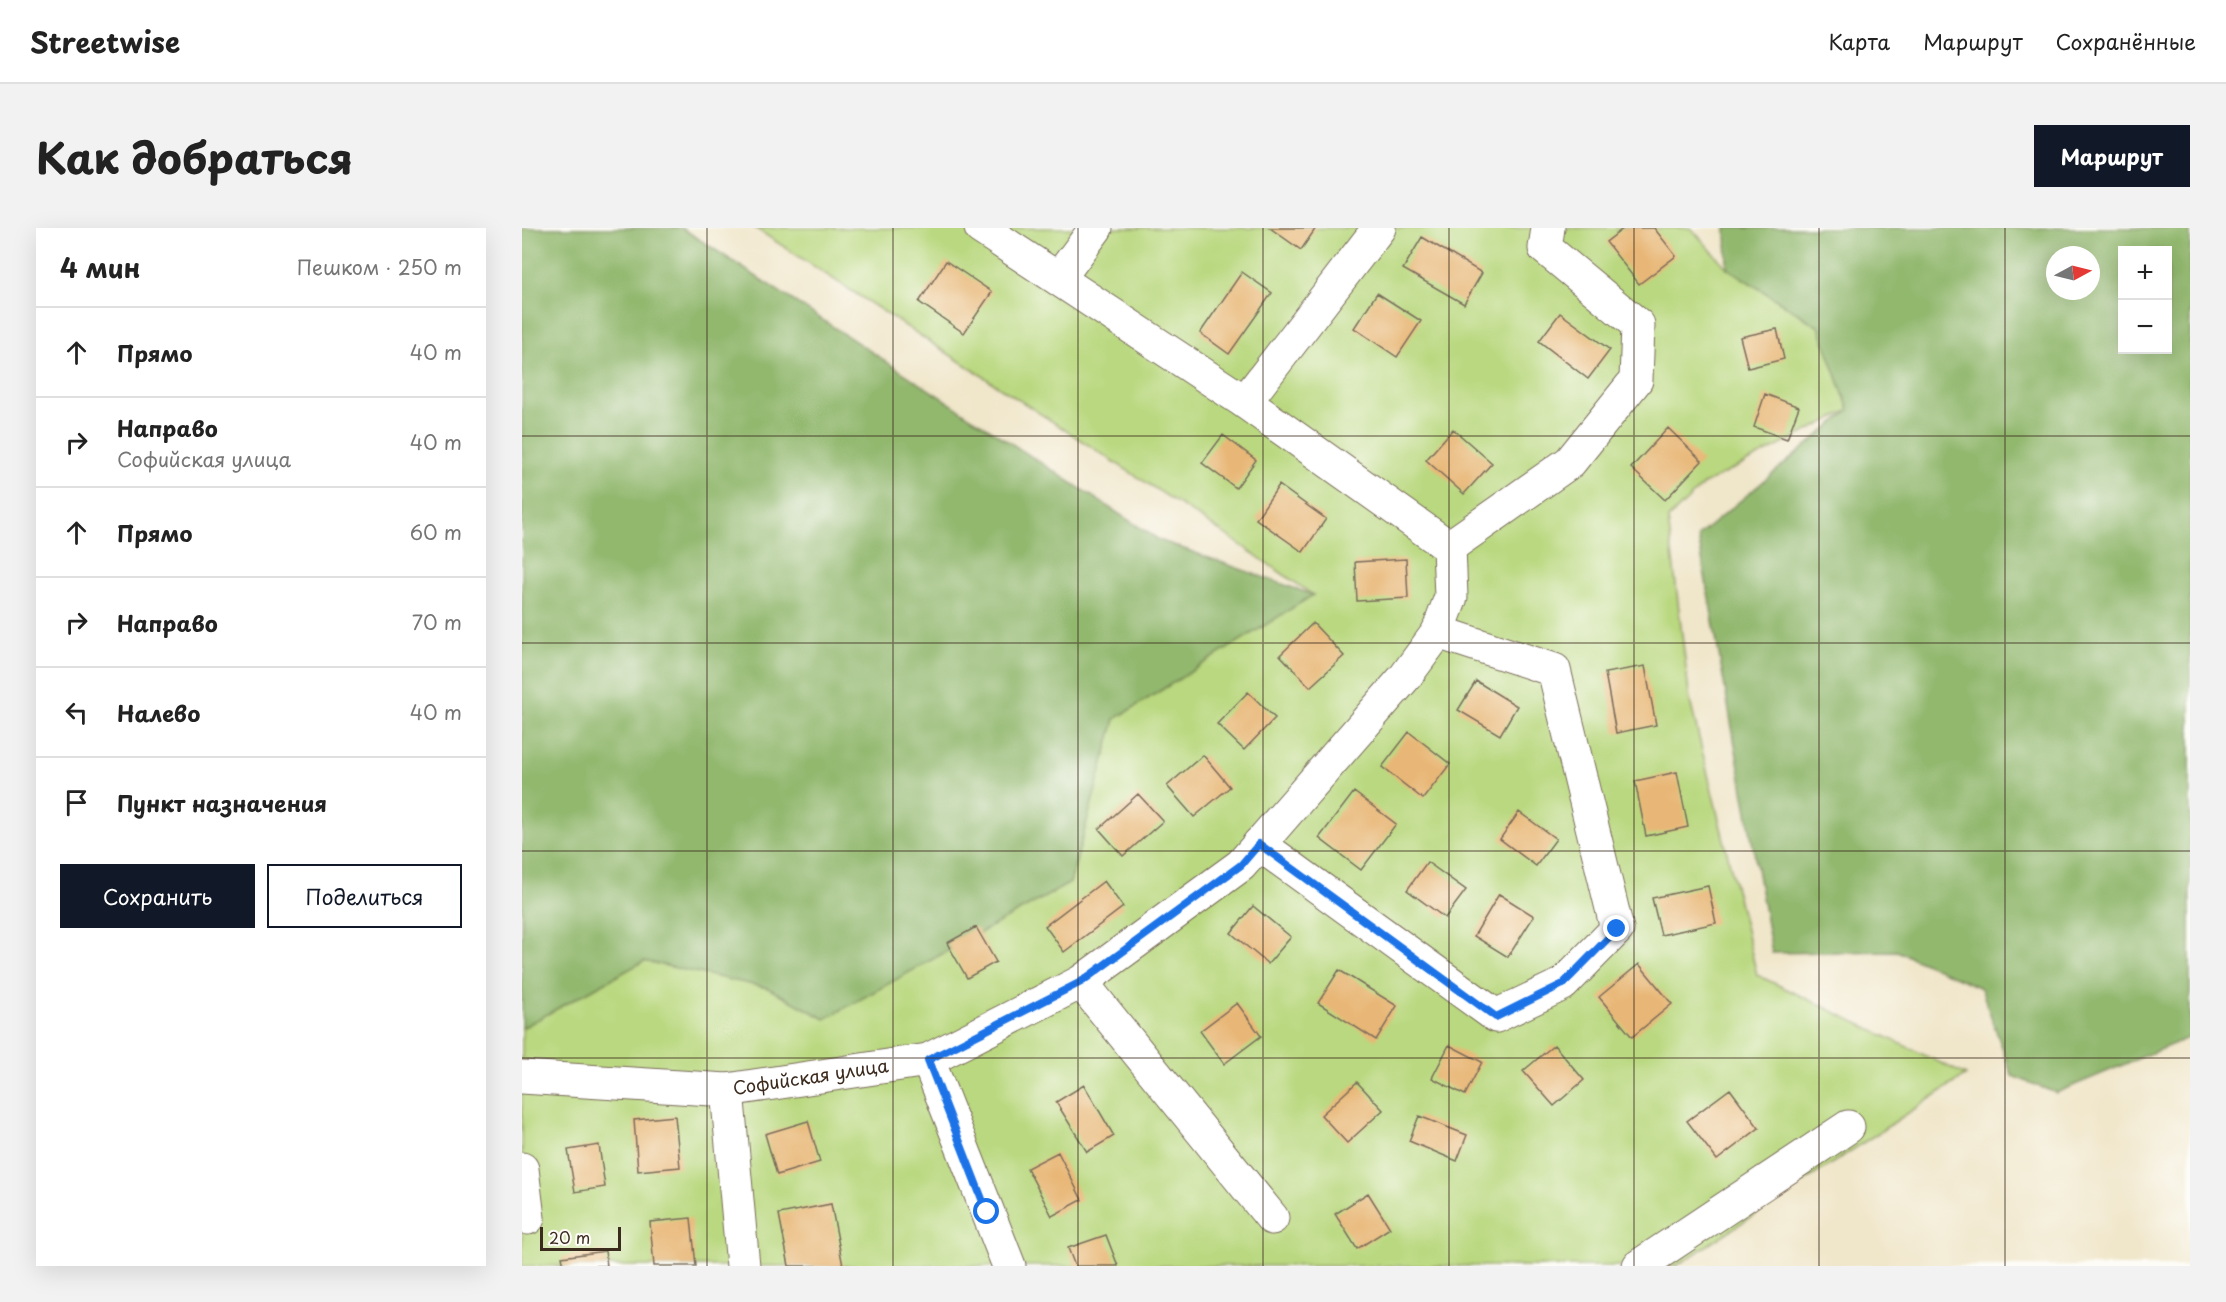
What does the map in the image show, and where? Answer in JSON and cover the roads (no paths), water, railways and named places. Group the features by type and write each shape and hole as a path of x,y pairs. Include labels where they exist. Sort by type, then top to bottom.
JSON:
{"street":[{"path":"981,228 1245,402 1449,547 1570,462 1636,380 1638,326 1545,248 1548,228"},
{"path":"1059,279 1096,228"},
{"path":"1245,402 1379,228"},
{"name":"Софийская улица","path":"522,1077 727,1090 928,1060 1081,982 1241,865 1405,677 1438,632 1451,597 1449,547"},
{"path":"1259,844 1496,1017 1563,984 1617,929 1554,670 1438,632"},
{"path":"1081,982 1272,1218"},
{"path":"928,1060 1009,1266"},
{"path":"727,1090 742,1266"},
{"path":"1640,1266 1848,1128"},
{"path":"522,1169 528,1218"}]}
